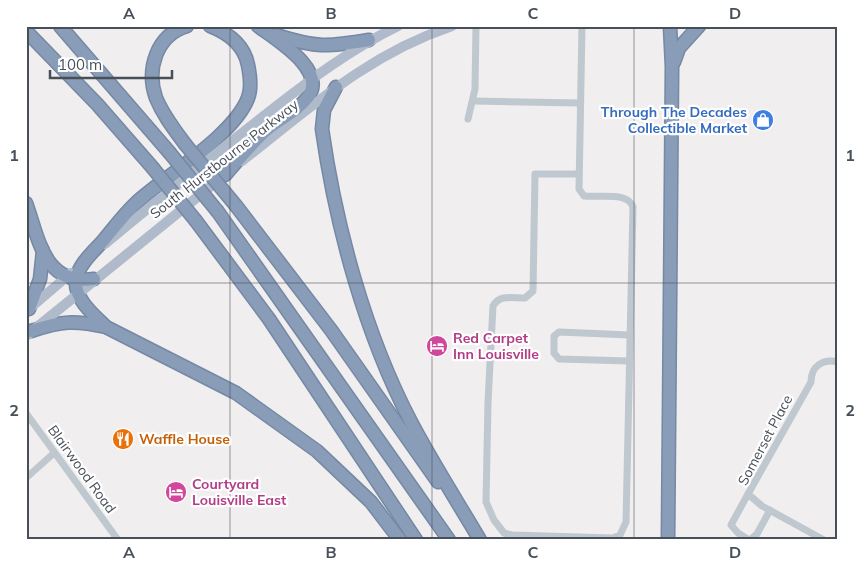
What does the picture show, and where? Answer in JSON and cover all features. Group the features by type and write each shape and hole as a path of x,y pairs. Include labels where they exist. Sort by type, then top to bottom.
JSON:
{"highway":[{"path":"60,26 218,212 449,540"},
{"path":"187,26 168,36 156,52 152,72 156,98 165,117 331,330 479,540"},
{"path":"73,283 86,260 136,203 226,130 248,98 251,77 246,56 235,39 210,26"},
{"path":"668,540 672,67 670,26"},
{"path":"672,67 679,48 699,26"},
{"path":"261,29 310,45 330,47 369,40"},
{"path":"225,175 264,133 309,95 312,78 301,60 261,29"},
{"path":"26,31 97,104 196,221 269,319 416,540"},
{"path":"336,87 324,110 322,129 360,300 372,336 411,422 479,540"},
{"path":"26,203 43,251 52,267 73,283 85,306 106,326 236,393 317,451 371,502 400,540"},
{"path":"28,310 40,280 43,251"},
{"path":"73,283 94,279"},
{"path":"29,334 60,322 84,322 106,326"}],"main road":[{"name":"South Hurstbourne Parkway","path":"86,260 208,159 312,78 369,40 398,26"},
{"name":"South Hurstbourne Parkway","path":"94,279 336,87 374,61 452,26"},
{"path":"28,310 73,283"},
{"path":"29,334 73,283"}],"street":[{"path":"468,119 474,101 476,26"},
{"path":"578,174 535,174 533,291 530,296 524,298 502,297 496,300 493,306 488,402 486,502 494,520 504,533 613,538 620,535 626,522 631,203 624,198 584,196 579,189 582,26"},
{"path":"474,101 580,103"},
{"path":"629,361 559,358 554,353 554,336 559,332 630,335"},
{"name":"Somerset Place","path":"824,540 770,510 748,494 811,382 813,370 818,364 829,360 838,362"},
{"name":"Blairwood Road","path":"26,413 118,540"},
{"path":"26,478 54,453"},
{"path":"748,494 731,525 738,533 750,540 757,534 770,510"}],"place":[{"name":"Through The Decades Collectible Market","path":"763,120"},
{"name":"Red Carpet Inn Louisville","path":"437,346"},
{"name":"Waffle House","path":"123,439"},
{"name":"Courtyard Louisville East","path":"176,492"}]}
